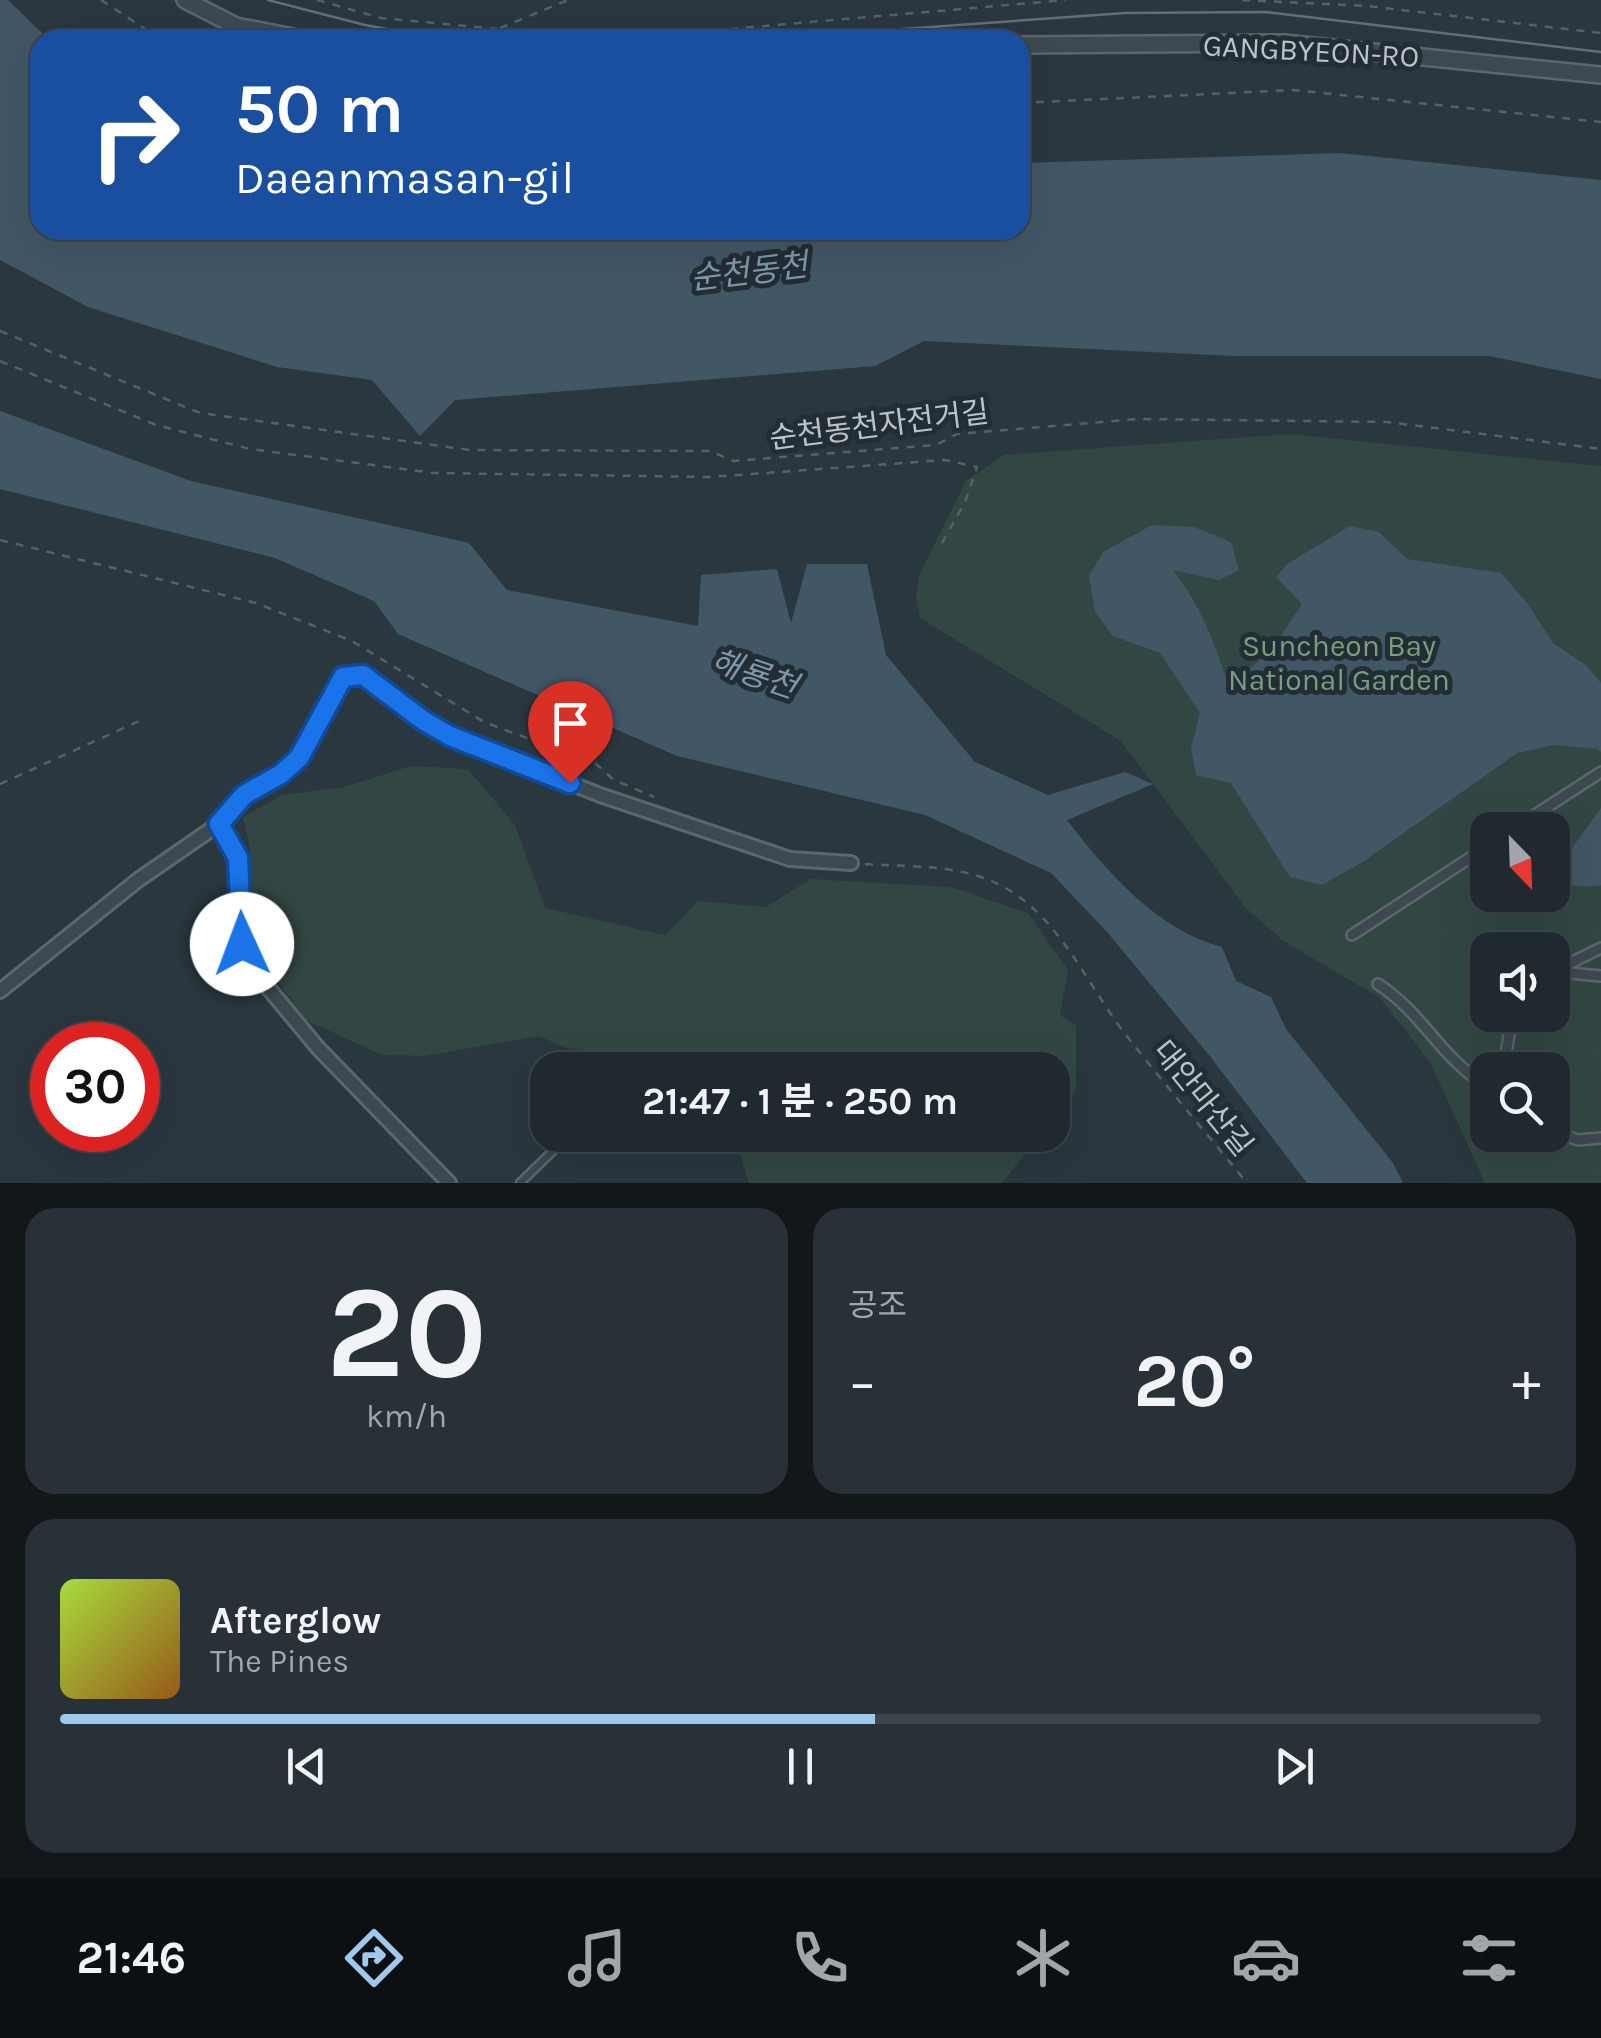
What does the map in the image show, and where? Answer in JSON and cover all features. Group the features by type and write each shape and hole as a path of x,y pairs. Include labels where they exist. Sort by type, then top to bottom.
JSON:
{"street":[{"path":"185,0 236,26 257,30"},
{"name":"GANGBYEON-RO","path":"1030,46 1284,43 1601,75"},
{"path":"0,991 138,880 219,824 244,795 281,774 299,758 343,677 363,675 450,736 600,795 790,859 851,863"},
{"path":"1540,812 1601,772"},
{"path":"219,824 238,858 242,944 255,972 318,1048 449,1183"},
{"path":"1352,935 1470,858"},
{"path":"1570,965 1601,948"},
{"path":"1570,973 1601,976"},
{"path":"1378,984 1412,1011 1451,1060 1470,1074"},
{"path":"1570,1137 1578,1140 1598,1136"}],"lane":[{"path":"520,1183 553,1152"}],"path":[{"path":"101,0 147,30"},
{"path":"317,0 381,18 498,30 716,30 1066,0"},
{"path":"498,30 568,0"},
{"path":"1242,0 1367,6 1601,33"},
{"path":"1030,103 1292,90 1601,122"},
{"name":"순천동천자전거길","path":"0,331 200,413 470,450 710,451 732,461 936,445 957,434 1138,419 1387,422 1601,449"},
{"path":"0,361 156,426 250,448 434,473 710,477 945,460 977,467 965,502 942,544"},
{"path":"0,540 256,603 352,641 484,722 596,764 614,780 669,802"},
{"path":"0,784 146,718"},
{"name":"대안마산길","path":"851,863 952,869 972,873 1015,893 1056,932 1128,1038 1247,1183"}],"green space":[{"name":"Suncheon Bay National Garden","path":"1290,434 1601,466 1601,1183 1485,1183 1471,1152 1570,1152 1570,1052 1470,1052 1470,1150 1430,1062 1380,998 1282,940 1245,907 1121,741 920,618 916,598 919,575 966,481 1004,455"},
{"path":"411,766 468,769 515,825 545,908 665,935 698,901 766,907 811,879 951,887 1028,913 1068,970 1060,1015 1076,1026 1076,1091 1070,1098 1070,1052 603,1052 566,1048 539,1036 425,1056 382,1055 306,1020 255,951 247,899 250,848 243,817 282,795 344,787"},
{"path":"739,1152 1027,1152 1002,1183 749,1183"}],"water":[{"name":"순천동천","path":"0,0 8,0 39,30 30,30 30,240 1030,240 1030,163 1340,153 1601,180 1601,379 1489,356 1235,356 924,341 875,366 455,400 420,436 372,380 277,367 88,307 0,260"},
{"name":"해룡천","path":"0,411 191,481 469,543 507,590 698,626 701,575 777,569 791,623 807,564 867,564 886,655 975,762 1048,795 1125,772 1153,784 1067,820 1135,897 1176,927 1222,947 1236,981 1271,997 1286,1029 1393,1163 1403,1183 1307,1183 1209,1055 1108,933 1051,873 925,815 677,756 398,634 374,601 275,558 0,489"},
{"path":"1152,525 1194,527 1231,542 1239,570 1219,580 1173,570 1205,623 1227,680 1261,659 1302,604 1276,577 1287,564 1350,526 1379,532 1407,559 1501,573 1528,604 1553,643 1587,666 1601,683 1601,752 1554,745 1517,753 1364,861 1322,885 1290,877 1231,783 1196,775 1191,749 1200,713 1160,653 1113,636 1095,612 1089,576 1103,552"},
{"path":"1601,808 1601,885 1570,884 1570,851"}],"tram line":[{"path":"268,0 393,30"},
{"path":"887,30 1125,13 1265,12 1601,52"}],"route":[{"path":"242,944 238,858 219,824 244,795 290,768 299,758 343,677 363,675 450,736 570,783"}]}
